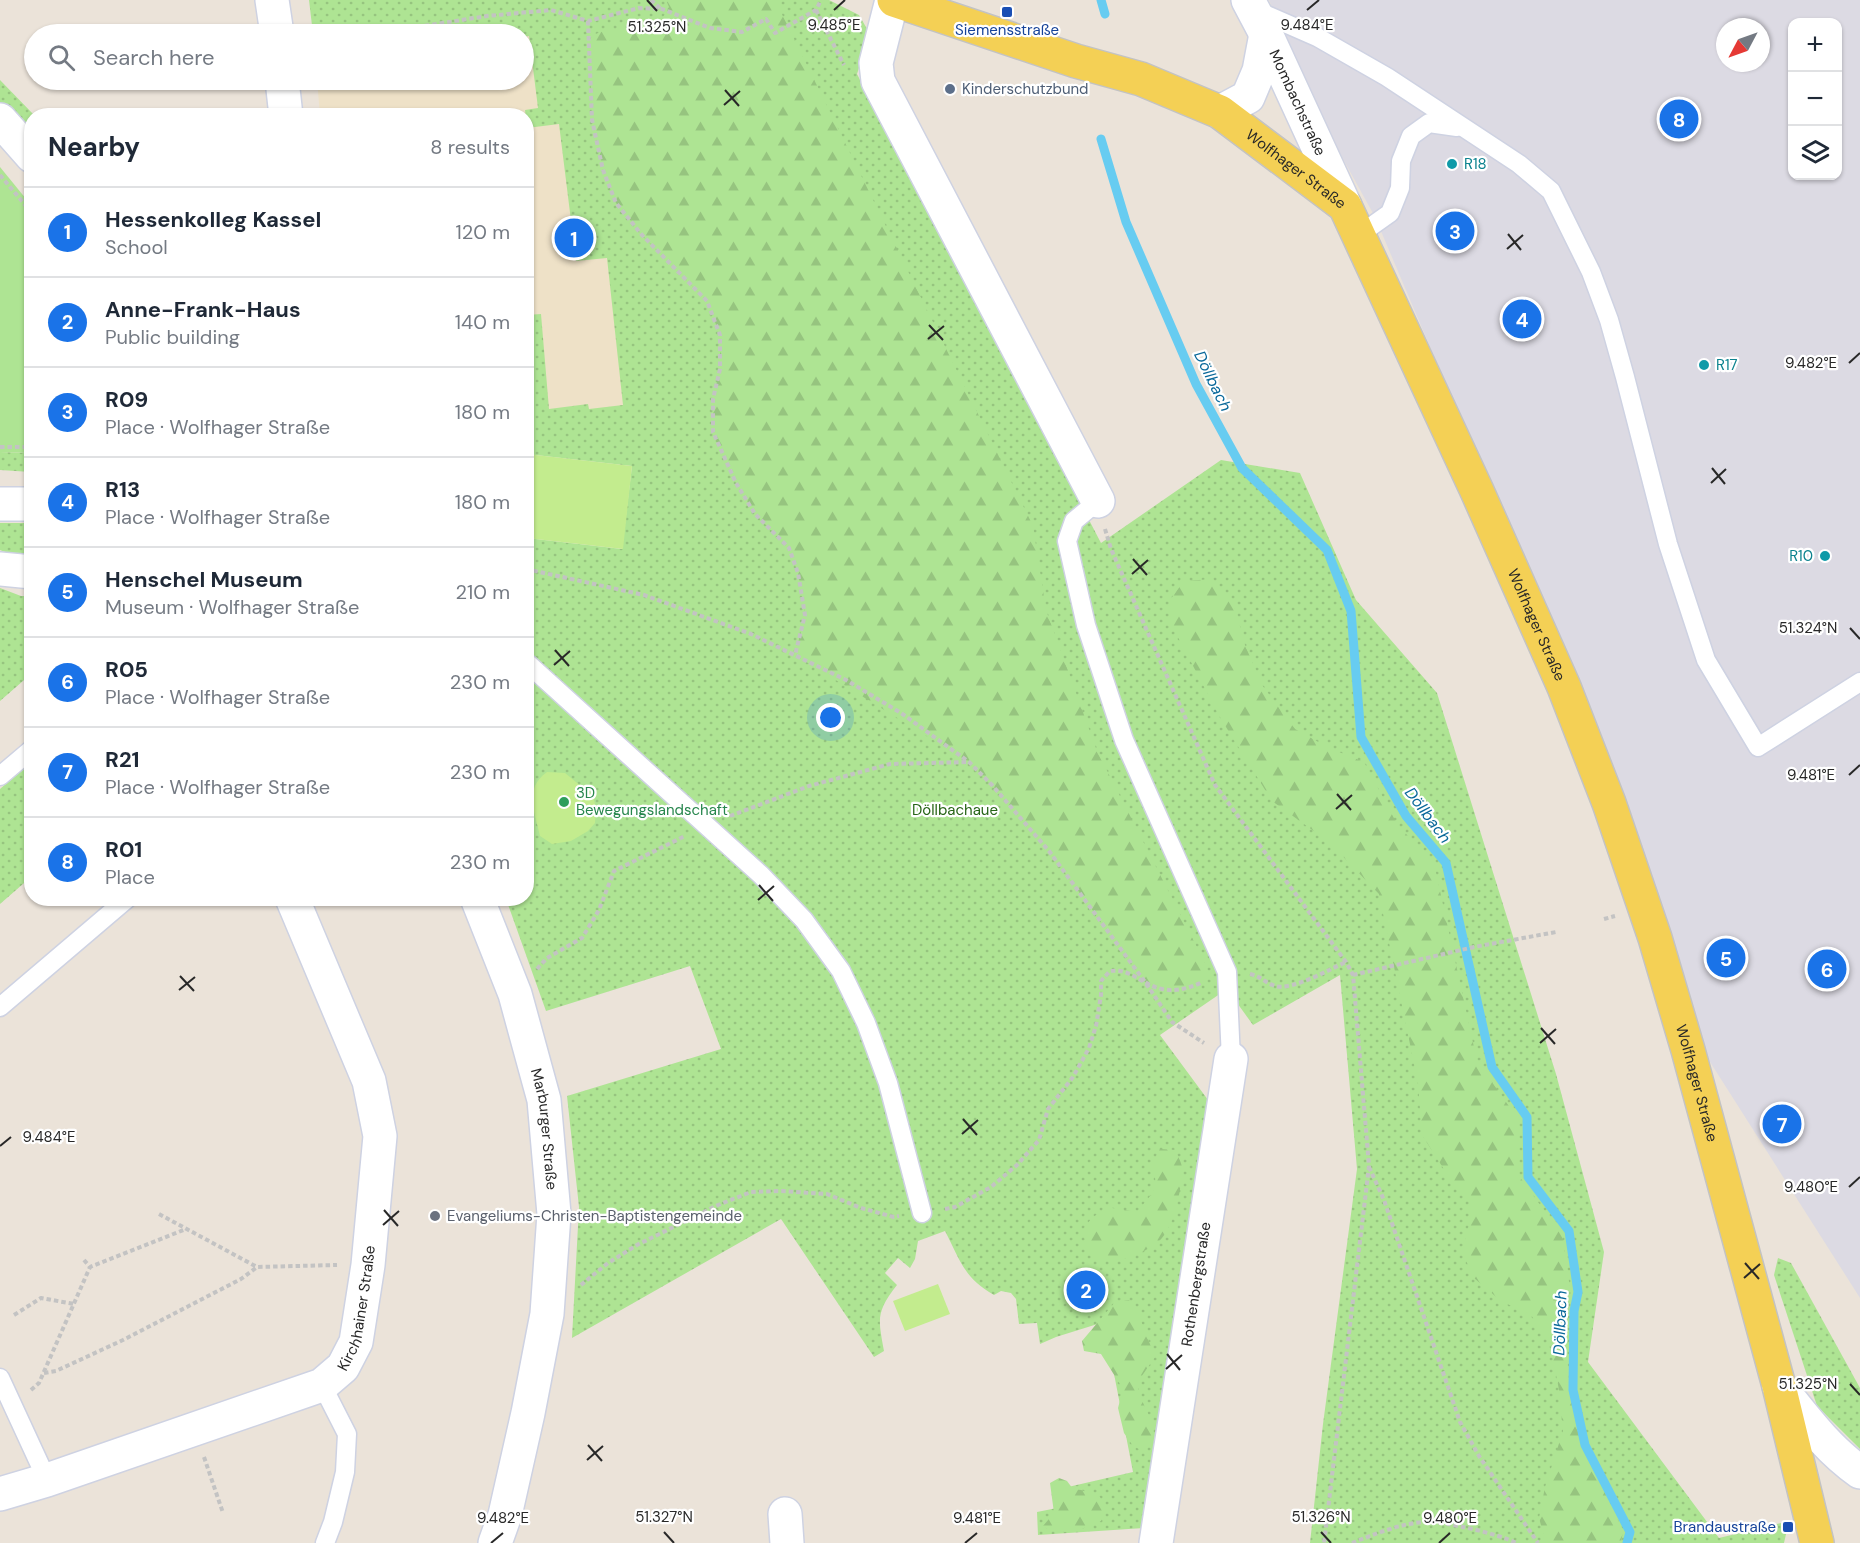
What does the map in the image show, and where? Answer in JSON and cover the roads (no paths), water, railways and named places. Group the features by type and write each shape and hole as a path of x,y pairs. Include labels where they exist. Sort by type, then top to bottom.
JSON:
{"main road":[{"name":"Wolfhager Straße","path":"893,0 1076,61 1141,79 1220,112 1345,206 1472,480 1559,676 1609,803 1662,960 1688,1050 1779,1386 1817,1543"}],"street":[{"path":"272,0 276,24"},
{"path":"893,0 876,63 878,81 1098,501"},
{"name":"Mombachstraße","path":"1220,112 1248,97 1259,71 1256,14"},
{"name":"Mombachstraße","path":"1256,14 1345,206"},
{"path":"283,90 285,108"},
{"path":"0,120 24,147"},
{"path":"0,504 24,504"},
{"path":"0,569 24,571"},
{"name":"Kirchhainer Straße","path":"0,1494 47,1480 322,1385 343,1367 356,1342 368,1265 380,1136 369,1081 295,906"},
{"name":"Marburger Straße","path":"480,906 515,994 543,1100 554,1214 547,1314 506,1515 495,1543"},
{"name":"Rothenbergstraße","path":"1156,1543 1231,1059"},
{"path":"1779,1386 1813,1430 1860,1472"}],"lane":[{"path":"1256,14 1317,38 1367,65 1520,164 1551,191 1591,272 1609,320 1626,377 1668,544 1706,660 1758,747 1860,682"},
{"path":"1359,235 1390,213 1400,188 1401,161 1411,136 1430,123 1464,129"},
{"path":"1098,501 1074,521 1067,541 1086,625 1124,740 1227,972 1231,1059"},
{"path":"534,669 761,876 804,920 841,971 866,1023 888,1083 922,1213"},
{"path":"0,776 24,756"},
{"path":"0,1007 119,906"},
{"path":"0,1378 47,1480"},
{"path":"322,1385 347,1434 345,1472 333,1522 325,1543"}],"waterway":[{"name":"Döllbach","path":"1101,0 1105,14"},
{"name":"Döllbach","path":"1101,139 1126,222 1196,384 1242,468 1327,550 1351,611 1361,737 1406,816 1446,863 1492,1067 1527,1117 1528,1177 1569,1231 1578,1292 1574,1311 1573,1390 1585,1445 1630,1532 1627,1543"}],"place":[{"name":"Siemensstraße","path":"1007,12"},
{"name":"Kinderschutzbund","path":"950,89"},
{"name":"R01","path":"1679,119"},
{"name":"R18","path":"1452,164"},
{"name":"R09","path":"1455,231"},
{"name":"Hessenkolleg Kassel","path":"574,238"},
{"name":"R13","path":"1522,319"},
{"name":"R17","path":"1704,365"},
{"name":"R10","path":"1825,556"},
{"name":"3D Bewegungslandschaft","path":"564,802"},
{"name":"Henschel Museum","path":"1726,958"},
{"name":"R05","path":"1827,969"},
{"name":"R21","path":"1782,1124"},
{"name":"Evangeliums-Christen-Baptistengemeinde","path":"435,1216"},
{"name":"Anne-Frank-Haus","path":"1086,1290"},
{"name":"Brandaustraße","path":"1788,1527"}],"park label":[{"name":"Döllbachaue","path":"955,810"}]}
